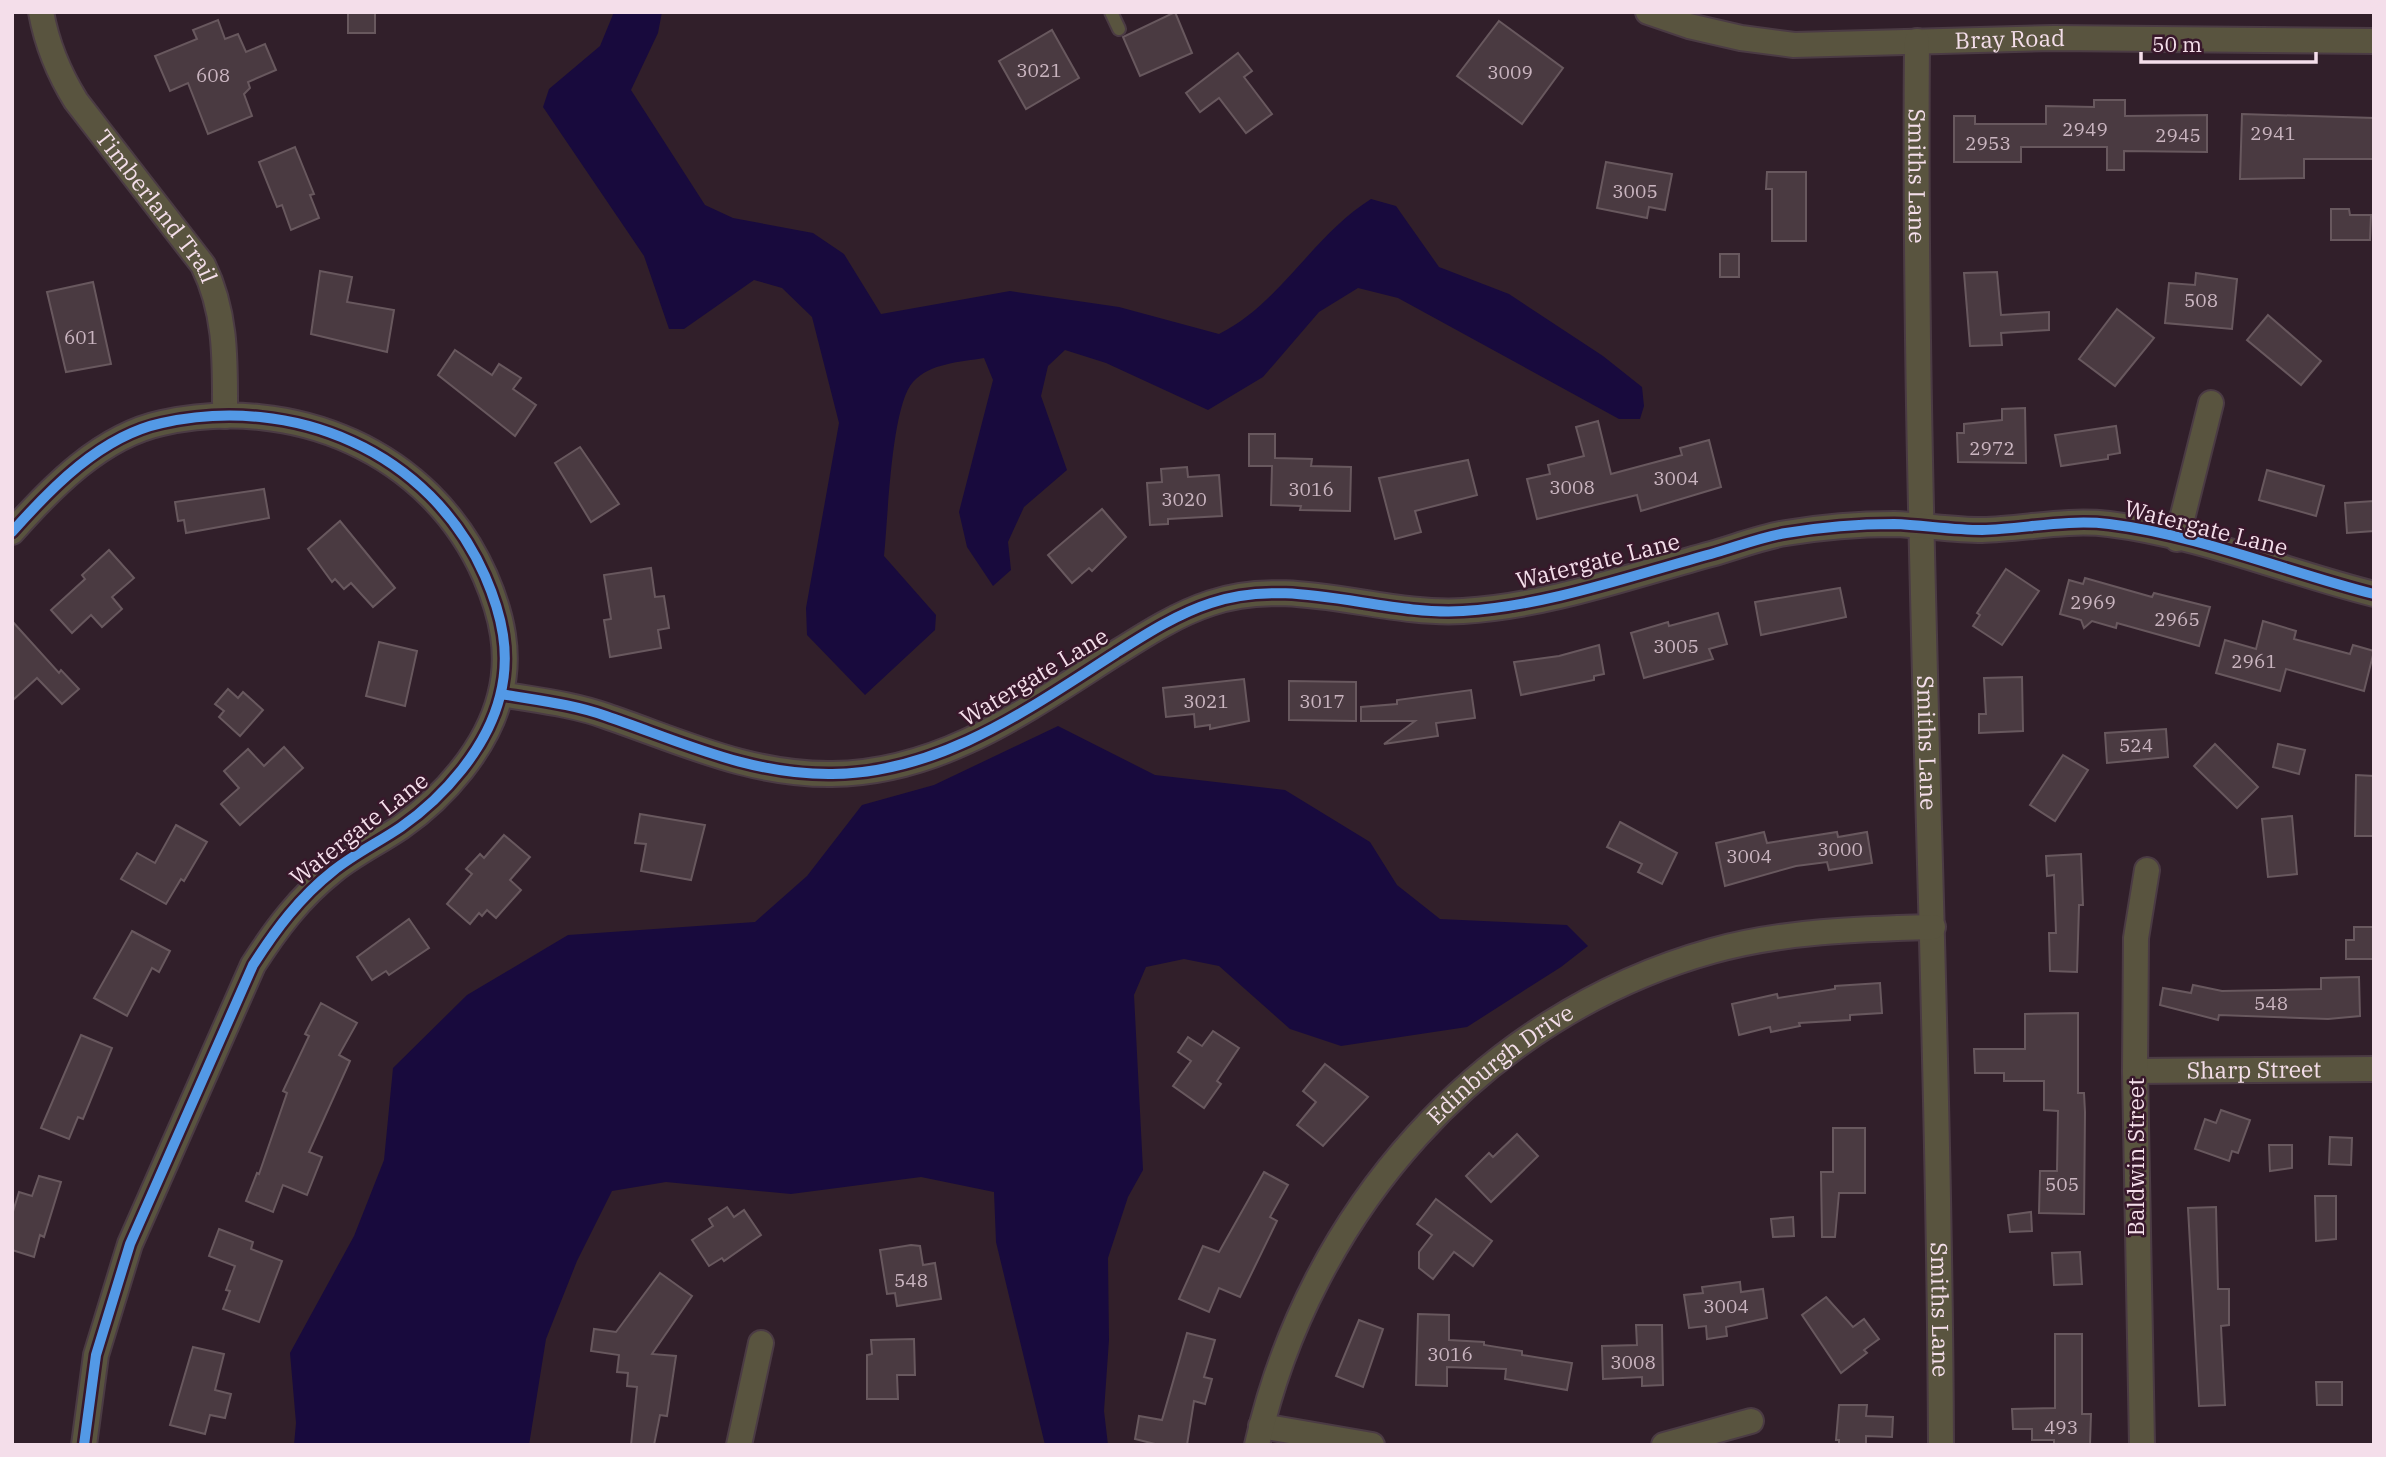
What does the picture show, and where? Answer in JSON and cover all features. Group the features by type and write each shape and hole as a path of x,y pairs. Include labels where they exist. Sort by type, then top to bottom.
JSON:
{"street":[{"name":"Timberland Trail","path":"41,12 47,42 57,69 76,100 203,265 214,287 225,340 225,416"},
{"name":"Bray Road","path":"1648,12 1689,26 1741,38 1794,45 2054,38 2374,41"},
{"name":"Smiths Lane","path":"1917,41 1915,276 1941,1241 1941,1445"},
{"path":"2177,539 2211,403"},
{"path":"12,532 49,491 97,453 159,423 225,416 296,423 338,434 380,454 430,494 460,530 479,563 498,606 506,662 501,694"},
{"name":"Watergate Lane","path":"84,1445 96,1355 130,1244 253,965 275,930 302,899 333,871 402,826 434,799 461,769 482,738 501,694 603,714 665,740 744,764 793,773 867,772 946,752 989,733 1153,630 1208,604 1238,595 1270,592 1397,610 1465,611 1591,587 1783,534 1846,526 1986,530 2070,523 2097,524 2177,539 2374,594"},
{"name":"Baldwin Street","path":"2142,1445 2135,1072 2136,938 2147,870"},
{"name":"Edinburgh Drive","path":"1259,1435 1296,1318 1322,1265 1354,1214 1419,1132 1458,1091 1511,1049 1550,1023 1611,991 1712,951 1836,930 1933,928"},
{"name":"Sharp Street","path":"2135,1072 2374,1069"},
{"path":"739,1445 761,1343"},
{"path":"1664,1445 1751,1421"},
{"path":"1259,1435 1372,1445"}],"lane":[{"path":"1111,12 1119,29"}],"shaded area":[{"path":"614,12 662,12 658,33 631,90 705,205 733,218 813,233 844,254 881,314 1010,291 1119,307 1219,334 1260,305 1331,231 1371,199 1396,206 1439,267 1509,294 1603,356 1642,387 1644,406 1640,419 1619,419 1398,298 1358,288 1319,312 1263,377 1208,410 1106,363 1065,350 1048,366 1041,396 1067,470 1024,507 1008,542 1011,570 993,586 967,547 959,512 993,380 984,358 937,367 913,382 900,414 892,464 884,556 936,615 935,630 865,695 807,635 806,608 839,423 812,317 782,288 754,280 684,329 669,329 644,256 543,107 549,89 600,46"},
{"path":"1058,726 1155,775 1285,790 1370,842 1397,885 1440,919 1567,925 1588,946 1561,967 1467,1027 1341,1046 1290,1029 1219,966 1184,959 1146,967 1134,995 1143,1170 1128,1197 1108,1258 1109,1340 1104,1411 1108,1445 1045,1445 996,1242 994,1192 921,1177 791,1194 666,1182 612,1191 577,1261 546,1339 529,1445 294,1445 296,1423 290,1353 354,1236 384,1160 393,1068 467,995 568,935 755,922 807,876 862,805 934,785"}],"building":[{"path":"375,12 375,33 348,33 348,13"},
{"path":"1175,12 1192,53 1140,76 1123,37"},
{"path":"218,20 225,39 238,34 246,52 265,44 276,70 248,82 250,88 244,94 252,116 208,134 188,83 170,91 155,56 197,39 193,30"},
{"path":"1499,21 1563,68 1522,124 1457,76"},
{"path":"1052,30 1079,78 1026,109 999,61"},
{"path":"1238,53 1252,71 1244,77 1272,114 1246,133 1219,98 1200,112 1186,93"},
{"path":"2094,100 2125,100 2125,116 2207,115 2207,152 2124,151 2124,170 2107,170 2107,147 2021,147 2021,162 1954,162 1954,116 1975,116 1975,124 2046,124 2046,106 2094,107"},
{"path":"2242,114 2374,118 2374,159 2304,159 2304,178 2240,179"},
{"path":"295,147 314,194 310,195 319,218 291,230 282,205 277,207 259,162"},
{"path":"1606,162 1672,174 1665,210 1649,207 1647,218 1597,208"},
{"path":"1767,172 1806,172 1806,241 1772,241 1772,189 1766,189"},
{"path":"2331,209 2349,209 2350,215 2371,215 2370,240 2331,240"},
{"path":"1720,254 1739,254 1739,277 1720,277"},
{"path":"320,271 352,277 347,302 394,310 387,352 311,334"},
{"path":"1997,272 2001,315 2049,312 2049,330 2001,333 2002,345 1970,346 1964,273"},
{"path":"2196,273 2237,279 2232,329 2165,323 2169,283 2195,285"},
{"path":"93,282 111,364 66,372 47,292"},
{"path":"2117,309 2154,338 2115,386 2079,359"},
{"path":"2268,315 2321,361 2301,385 2247,340"},
{"path":"455,350 492,375 499,364 521,378 513,389 536,405 515,436 438,375"},
{"path":"2025,408 2026,463 1958,462 1957,433 1964,433 1964,424 2002,420 2002,409"},
{"path":"1598,421 1611,474 1682,455 1680,448 1709,440 1721,487 1641,511 1637,495 1537,519 1527,479 1550,474 1548,465 1584,456 1576,427"},
{"path":"2116,426 2120,453 2108,455 2108,459 2061,466 2055,435"},
{"path":"1249,434 1275,434 1275,458 1312,459 1311,466 1351,467 1350,511 1300,510 1301,506 1271,505 1272,466 1249,466"},
{"path":"580,447 619,504 591,522 555,463"},
{"path":"1468,460 1477,495 1415,511 1421,532 1395,539 1379,478"},
{"path":"1187,467 1188,477 1219,475 1222,516 1168,519 1168,524 1150,525 1147,483 1162,482 1161,469"},
{"path":"2267,470 2324,486 2316,516 2259,500"},
{"path":"264,489 269,518 186,533 184,520 178,521 175,502"},
{"path":"2374,501 2374,531 2347,533 2345,503"},
{"path":"1102,509 1126,537 1092,571 1089,568 1072,583 1048,555"},
{"path":"340,521 395,588 373,607 351,583 344,589 335,579 332,582 308,549"},
{"path":"109,550 134,578 112,597 122,609 102,627 91,615 72,633 51,610 85,579 82,575"},
{"path":"651,568 655,597 664,596 669,628 658,630 661,648 610,657 604,620 611,619 604,575"},
{"path":"2006,569 2039,591 2002,645 1973,626 1980,615 1977,613"},
{"path":"2085,578 2152,597 2154,593 2210,607 2199,646 2117,623 2116,628 2092,621 2084,628 2081,620 2060,614 2069,580 2083,584"},
{"path":"1840,588 1846,617 1761,635 1755,602"},
{"path":"1718,613 1727,644 1709,649 1713,659 1644,678 1631,633 1668,622 1669,626"},
{"path":"12,621 59,673 61,670 79,689 62,704 37,678 12,701"},
{"path":"2263,621 2296,631 2294,639 2350,654 2353,645 2374,651 2364,691 2286,669 2280,691 2216,673 2225,640 2256,649"},
{"path":"379,642 417,651 405,706 366,696"},
{"path":"1599,645 1604,674 1594,676 1594,680 1521,695 1514,662 1559,656"},
{"path":"2022,677 2023,731 1979,733 1979,714 1986,714 1984,678"},
{"path":"1244,679 1249,721 1210,729 1210,725 1195,727 1194,714 1166,717 1163,688"},
{"path":"1289,681 1356,682 1356,721 1289,720"},
{"path":"228,689 238,698 243,692 263,710 240,736 219,717 224,711 215,704"},
{"path":"1471,690 1475,718 1436,723 1438,736 1384,744 1415,721 1361,721 1361,707 1397,704 1397,700"},
{"path":"2166,729 2168,757 2107,763 2105,733"},
{"path":"2215,744 2258,787 2237,808 2194,766"},
{"path":"2278,744 2305,750 2299,774 2273,767"},
{"path":"284,747 303,768 240,825 221,804 239,788 224,771 248,749 264,766"},
{"path":"2063,755 2088,770 2055,821 2030,805"},
{"path":"2356,775 2374,776 2374,836 2355,836"},
{"path":"640,814 705,825 691,880 641,871 646,844 635,843"},
{"path":"2292,816 2297,874 2268,877 2262,819"},
{"path":"1620,822 1677,853 1662,884 1638,872 1642,864 1607,847"},
{"path":"176,825 207,842 184,881 181,879 166,904 121,879 137,853 155,863"},
{"path":"1764,832 1767,843 1837,832 1838,837 1867,832 1872,863 1829,870 1827,862 1796,866 1725,886 1716,843"},
{"path":"504,835 530,857 510,880 521,890 496,918 487,910 482,916 479,913 470,924 447,904 472,874 466,869 480,854 484,858"},
{"path":"2081,854 2083,905 2079,905 2077,972 2050,971 2049,933 2056,933 2054,875 2047,876 2046,856"},
{"path":"409,919 429,948 389,975 386,971 372,980 357,957"},
{"path":"2354,927 2374,927 2374,959 2346,959 2346,940 2354,940"},
{"path":"132,931 170,951 159,972 152,968 127,1016 94,998"},
{"path":"2359,977 2360,1016 2328,1019 2219,1015 2218,1020 2160,1005 2163,988 2191,993 2193,985 2222,991 2321,989 2321,978"},
{"path":"1880,983 1882,1013 1850,1015 1850,1020 1799,1023 1800,1026 1771,1032 1770,1027 1739,1035 1732,1004 1777,994 1778,998 1835,989 1835,986"},
{"path":"321,1003 357,1023 339,1055 350,1061 309,1152 322,1157 307,1195 283,1185 273,1212 246,1201 257,1173 259,1174 287,1093 283,1091 309,1036 305,1034"},
{"path":"2078,1013 2078,1093 2084,1093 2085,1112 2084,1214 2039,1213 2040,1171 2057,1171 2058,1111 2044,1110 2044,1081 2004,1081 2004,1073 1975,1073 1974,1049 2025,1049 2025,1014"},
{"path":"1213,1031 1239,1048 1217,1081 1221,1084 1204,1108 1173,1086 1191,1061 1178,1052 1188,1037 1202,1046"},
{"path":"81,1035 112,1048 83,1119 78,1117 69,1139 41,1128"},
{"path":"1325,1064 1368,1097 1323,1146 1297,1125 1316,1102 1303,1091"},
{"path":"2221,1110 2250,1120 2238,1153 2232,1151 2229,1161 2195,1149 2205,1119 2216,1123"},
{"path":"1833,1128 1865,1128 1865,1193 1839,1193 1835,1237 1822,1237 1821,1172 1833,1172"},
{"path":"1517,1134 1538,1156 1491,1202 1466,1176 1489,1153 1493,1157"},
{"path":"2330,1137 2352,1138 2351,1165 2329,1164"},
{"path":"2269,1145 2292,1145 2292,1168 2270,1171"},
{"path":"1264,1172 1288,1185 1270,1217 1277,1221 1240,1297 1219,1288 1209,1312 1179,1299 1203,1246 1219,1252"},
{"path":"39,1176 61,1182 44,1237 40,1235 34,1257 12,1250 12,1215 19,1192 32,1196"},
{"path":"2315,1196 2336,1196 2336,1239 2316,1241"},
{"path":"1436,1199 1492,1241 1473,1266 1454,1252 1433,1279 1419,1268 1419,1252 1432,1235 1417,1224"},
{"path":"727,1207 734,1217 744,1210 761,1235 724,1261 722,1258 709,1266 692,1240 713,1226 709,1219"},
{"path":"2216,1207 2218,1289 2229,1289 2229,1325 2221,1326 2225,1405 2199,1406 2188,1208"},
{"path":"2031,1212 2032,1231 2010,1232 2008,1215"},
{"path":"1793,1217 1794,1236 1773,1237 1771,1219"},
{"path":"219,1229 253,1242 251,1249 282,1261 259,1322 223,1309 230,1291 226,1290 235,1266 209,1256"},
{"path":"920,1246 923,1265 935,1263 941,1299 897,1306 895,1293 887,1294 880,1250"},
{"path":"2080,1252 2082,1284 2054,1285 2052,1253"},
{"path":"660,1273 692,1296 652,1354 676,1356 667,1416 660,1415 654,1445 631,1445 637,1387 627,1386 628,1373 617,1372 619,1355 591,1351 594,1329 616,1332"},
{"path":"1740,1282 1741,1292 1763,1289 1767,1318 1726,1327 1727,1336 1707,1339 1706,1326 1689,1328 1684,1295 1703,1293 1702,1287"},
{"path":"1826,1297 1853,1327 1864,1319 1879,1339 1864,1350 1867,1353 1841,1373 1802,1315"},
{"path":"1418,1314 1449,1315 1449,1340 1484,1342 1484,1345 1522,1351 1522,1355 1572,1363 1567,1390 1505,1379 1506,1369 1447,1367 1447,1386 1416,1385"},
{"path":"1359,1320 1383,1329 1363,1387 1336,1376"},
{"path":"1636,1325 1662,1325 1663,1385 1642,1386 1642,1377 1603,1379 1602,1346 1637,1345"},
{"path":"1187,1333 1215,1340 1204,1377 1212,1379 1205,1404 1194,1401 1187,1445 1159,1445 1135,1439 1139,1416 1162,1420"},
{"path":"2055,1334 2082,1334 2082,1414 2091,1414 2090,1445 2054,1445 2054,1440 2032,1440 2032,1429 2013,1429 2012,1409 2055,1408"},
{"path":"914,1339 915,1375 897,1375 898,1399 867,1399 867,1355 872,1354 871,1340"},
{"path":"193,1347 224,1354 215,1390 231,1394 225,1418 210,1415 205,1434 170,1425"},
{"path":"2316,1382 2342,1382 2342,1405 2317,1405"},
{"path":"1839,1405 1867,1405 1866,1416 1893,1417 1892,1437 1866,1436 1866,1445 1839,1445 1839,1440 1836,1440"}],"cycle path":[{"path":"12,532 43,498 79,466 118,439 140,430 162,423 211,416 260,417 307,426 352,442 393,465 430,495 461,532 485,576 496,605 505,650 503,680 494,715 462,770 417,815 349,859 321,881 289,914 253,965 130,1244 96,1355 84,1445"},
{"path":"501,694 593,712 744,763 802,773 832,774 872,771 910,763 947,750 1016,716 1174,619 1211,603 1273,593 1336,598 1432,611 1494,608 1557,597 1767,537 1840,526 1894,524 1982,530 2077,523 2109,524 2176,536 2374,594"}]}
